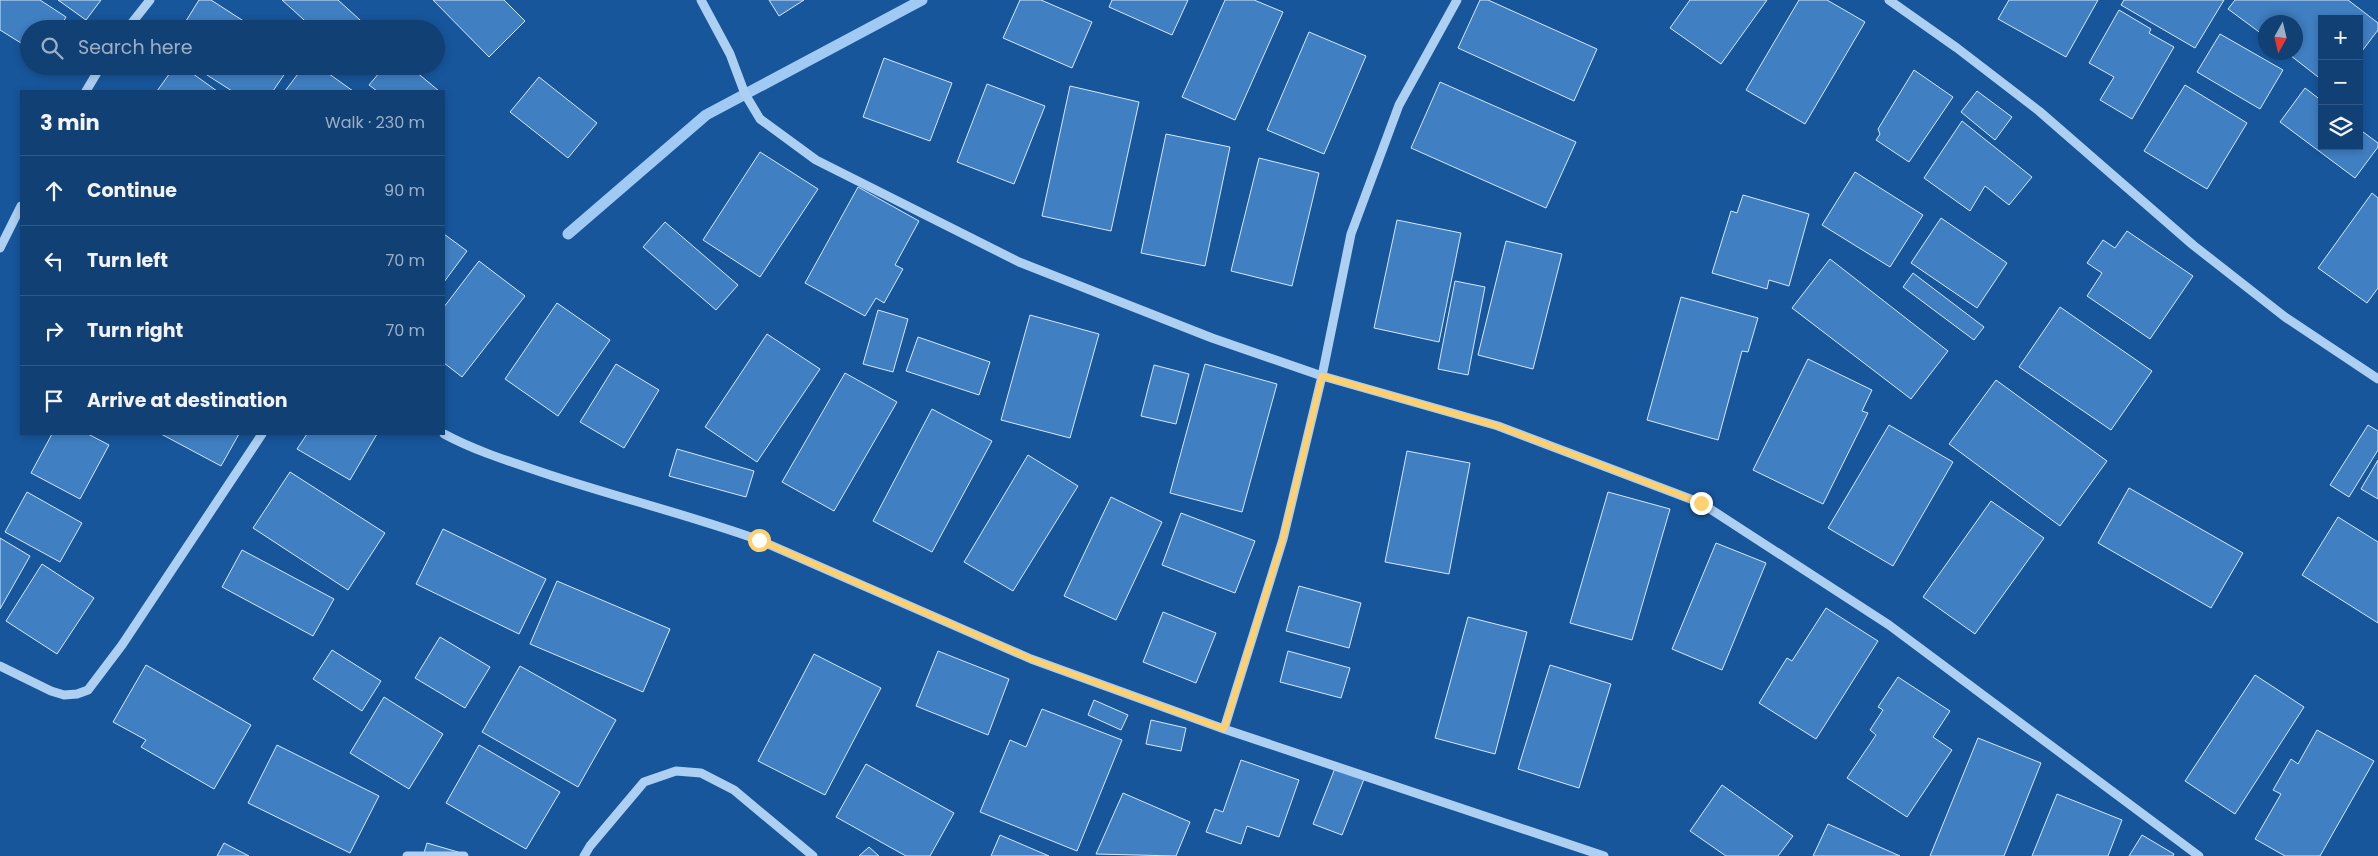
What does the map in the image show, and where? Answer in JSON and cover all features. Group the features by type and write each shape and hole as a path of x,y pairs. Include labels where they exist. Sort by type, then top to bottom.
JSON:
{"street":[{"path":"134,20 150,0"},
{"path":"701,0 730,54 745,94 760,119 816,160 1020,262 1212,338 1322,376 1498,426 1701,503 1888,626 2199,856"},
{"path":"1224,729 1283,538 1322,376 1351,234 1399,104 1457,0"},
{"path":"1889,0 2039,111 2194,245 2285,317 2378,379"},
{"path":"87,90 96,75"},
{"path":"0,248 20,208"},
{"path":"0,666 51,691 64,695 77,694 88,690 122,645 261,435"},
{"path":"445,435 469,448 583,487 718,525 759,540 1031,659 1224,729 1604,856"},
{"path":"584,856 590,846 644,782 676,771 701,773 734,790 813,856"},
{"path":"407,856 464,856"}],"building":[{"path":"0,0 40,0 66,17 64,20 20,20 20,42 0,30"},
{"path":"58,0 101,0 86,20"},
{"path":"199,0 211,0 242,20 187,20"},
{"path":"282,0 338,0 360,20 304,20"},
{"path":"433,0 504,0 525,21 489,57"},
{"path":"769,0 804,0 779,16"},
{"path":"1020,0 1041,0 1092,22 1072,68 1003,38"},
{"path":"1112,0 1188,0 1172,35 1109,7"},
{"path":"1225,0 1254,0 1283,12 1235,120 1182,97"},
{"path":"1480,0 1488,0 1597,49 1574,101 1458,48"},
{"path":"1690,0 1767,0 1721,64 1670,28"},
{"path":"1799,0 1827,0 1865,22 1805,124 1746,90"},
{"path":"2009,0 2098,0 2066,57 1998,19"},
{"path":"2124,0 2224,0 2195,48 2121,5"},
{"path":"2235,0 2348,0 2378,23 2378,30 2363,50 2363,15 2318,15 2318,77 2296,60 2303,60 2303,15 2258,15 2258,31 2228,9"},
{"path":"2119,10 2151,29 2149,33 2174,47 2132,119 2100,100 2114,77 2089,63"},
{"path":"1309,32 1366,56 1324,154 1267,130"},
{"path":"2220,34 2258,56 2258,60 2266,60 2283,70 2260,109 2197,72"},
{"path":"884,58 952,83 930,141 863,117"},
{"path":"1914,70 1953,97 1909,162 1876,140 1880,134 1878,129"},
{"path":"169,75 195,75 216,90 158,90"},
{"path":"207,75 284,75 274,90 230,90"},
{"path":"297,75 331,75 352,90 286,90"},
{"path":"377,75 420,75 438,90 376,90 369,85"},
{"path":"539,77 597,123 568,158 510,112"},
{"path":"1440,82 1576,142 1546,208 1411,148"},
{"path":"987,84 1045,106 1014,184 957,162"},
{"path":"2185,85 2247,123 2207,189 2144,151"},
{"path":"1070,86 1139,102 1111,231 1042,216"},
{"path":"2305,88 2318,98 2318,150 2363,150 2363,132 2378,143 2378,147 2355,178 2280,122"},
{"path":"1977,91 2012,117 1995,140 1961,112"},
{"path":"1962,121 2032,177 2009,205 1985,186 1970,211 1924,178"},
{"path":"1166,134 1230,147 1205,266 1141,253"},
{"path":"760,152 818,189 760,277 703,240"},
{"path":"1259,158 1319,173 1292,286 1231,271"},
{"path":"1855,172 1923,215 1890,267 1822,225"},
{"path":"858,187 919,221 895,265 903,269 884,303 876,298 865,316 805,283"},
{"path":"2372,193 2378,198 2378,288 2367,303 2318,268"},
{"path":"1743,195 1809,214 1789,286 1769,280 1767,289 1712,273 1731,211 1737,213"},
{"path":"1941,218 2007,263 1977,308 1911,263"},
{"path":"1397,220 1461,233 1439,342 1374,328"},
{"path":"665,222 738,285 716,310 643,247"},
{"path":"2127,231 2193,276 2150,339 2087,296 2102,273 2087,263 2103,240 2115,248"},
{"path":"445,235 467,251 445,281"},
{"path":"1506,241 1562,254 1533,369 1478,355"},
{"path":"1830,259 1948,351 1911,399 1792,308"},
{"path":"479,261 525,296 462,377 445,364 445,306"},
{"path":"1913,273 1984,327 1974,340 1903,287"},
{"path":"1455,281 1485,287 1468,375 1438,369"},
{"path":"1681,297 1758,318 1748,352 1742,351 1718,440 1647,420"},
{"path":"557,303 610,340 558,416 505,379"},
{"path":"2060,307 2152,371 2111,430 2019,367"},
{"path":"878,310 908,319 893,372 863,364"},
{"path":"1030,315 1099,334 1070,438 1001,420"},
{"path":"767,334 820,369 757,462 705,427"},
{"path":"918,337 990,362 979,395 906,371"},
{"path":"1808,359 1872,390 1862,411 1868,413 1823,504 1753,470"},
{"path":"616,364 659,390 624,448 580,422"},
{"path":"1205,364 1277,384 1242,512 1170,493"},
{"path":"1154,365 1189,374 1176,424 1141,416"},
{"path":"845,373 897,402 834,511 782,482"},
{"path":"1996,380 2107,461 2060,526 1949,444"},
{"path":"932,409 992,441 932,552 873,521"},
{"path":"1889,425 1953,462 1893,566 1828,528"},
{"path":"2368,425 2378,431 2378,450 2349,497 2330,485"},
{"path":"51,435 90,435 109,445 80,499 31,473"},
{"path":"163,435 238,435 221,466"},
{"path":"306,435 376,435 350,480 297,449"},
{"path":"677,449 754,471 746,497 669,476"},
{"path":"1407,451 1470,463 1449,574 1385,562"},
{"path":"1028,455 1078,486 1013,591 964,562"},
{"path":"2378,460 2378,499 2361,489"},
{"path":"290,472 385,533 348,590 253,528"},
{"path":"2129,488 2243,553 2211,608 2098,543"},
{"path":"27,492 82,523 60,562 5,532"},
{"path":"1608,492 1670,509 1632,640 1570,623"},
{"path":"1111,497 1162,522 1116,620 1064,596"},
{"path":"1991,501 2044,538 1975,634 1923,597"},
{"path":"1181,513 1255,541 1235,593 1162,565"},
{"path":"2338,517 2378,542 2378,623 2302,575"},
{"path":"443,529 546,579 519,634 416,584"},
{"path":"0,538 30,556 0,609"},
{"path":"1716,543 1766,563 1722,670 1672,649"},
{"path":"242,550 334,599 313,636 222,587"},
{"path":"42,564 94,598 57,654 6,621"},
{"path":"557,581 670,629 643,692 530,644"},
{"path":"1299,586 1361,603 1349,648 1286,631"},
{"path":"1826,608 1878,641 1816,739 1759,703 1787,658 1792,661"},
{"path":"1163,612 1216,633 1196,683 1143,662"},
{"path":"1468,617 1527,632 1495,754 1435,738"},
{"path":"440,637 490,667 465,708 415,678"},
{"path":"332,650 381,681 362,711 313,679"},
{"path":"938,651 1009,679 988,735 916,706"},
{"path":"1288,651 1350,668 1341,698 1280,682"},
{"path":"814,654 881,688 825,795 758,761"},
{"path":"146,665 251,725 214,789 141,747 146,740 113,722"},
{"path":"1550,665 1611,684 1579,788 1518,769"},
{"path":"520,666 616,720 578,787 482,732"},
{"path":"2255,675 2304,707 2235,814 2185,781"},
{"path":"1898,677 1950,711 1933,737 1952,750 1907,817 1847,778 1876,735 1870,730 1883,710 1878,707"},
{"path":"384,697 443,734 409,789 350,753"},
{"path":"1094,700 1128,715 1121,730 1088,715"},
{"path":"1042,709 1122,740 1077,851 980,812 1010,740 1026,747"},
{"path":"1151,720 1186,728 1181,751 1146,744"},
{"path":"2317,730 2374,761 2320,856 2285,856 2255,839 2281,794 2273,790 2291,759 2298,764"},
{"path":"1978,738 2041,763 2004,856 1930,856"},
{"path":"277,745 379,796 350,853 248,803"},
{"path":"479,745 560,792 526,849 446,803"},
{"path":"1241,760 1299,780 1279,837 1247,826 1241,844 1206,832 1215,809 1223,812"},
{"path":"1337,763 1366,774 1342,835 1313,824"},
{"path":"866,764 954,813 930,856 906,856 836,817"},
{"path":"1722,785 1793,836 1778,856 1726,856 1690,831"},
{"path":"1123,793 1190,822 1176,856 1096,854"},
{"path":"2057,794 2122,820 2108,856 2032,856"},
{"path":"1828,824 1900,856 1813,856"},
{"path":"1000,835 1049,856 991,856"},
{"path":"2142,835 2174,854 2173,856 2129,856"},
{"path":"224,843 249,856 217,856"},
{"path":"427,843 458,852 423,856"},
{"path":"869,847 879,856 859,856"}],"waterway":[{"path":"568,234 706,115 922,0"}],"route":[{"path":"759,540 1031,659 1224,729 1283,538 1322,376 1498,426 1701,503"}]}
